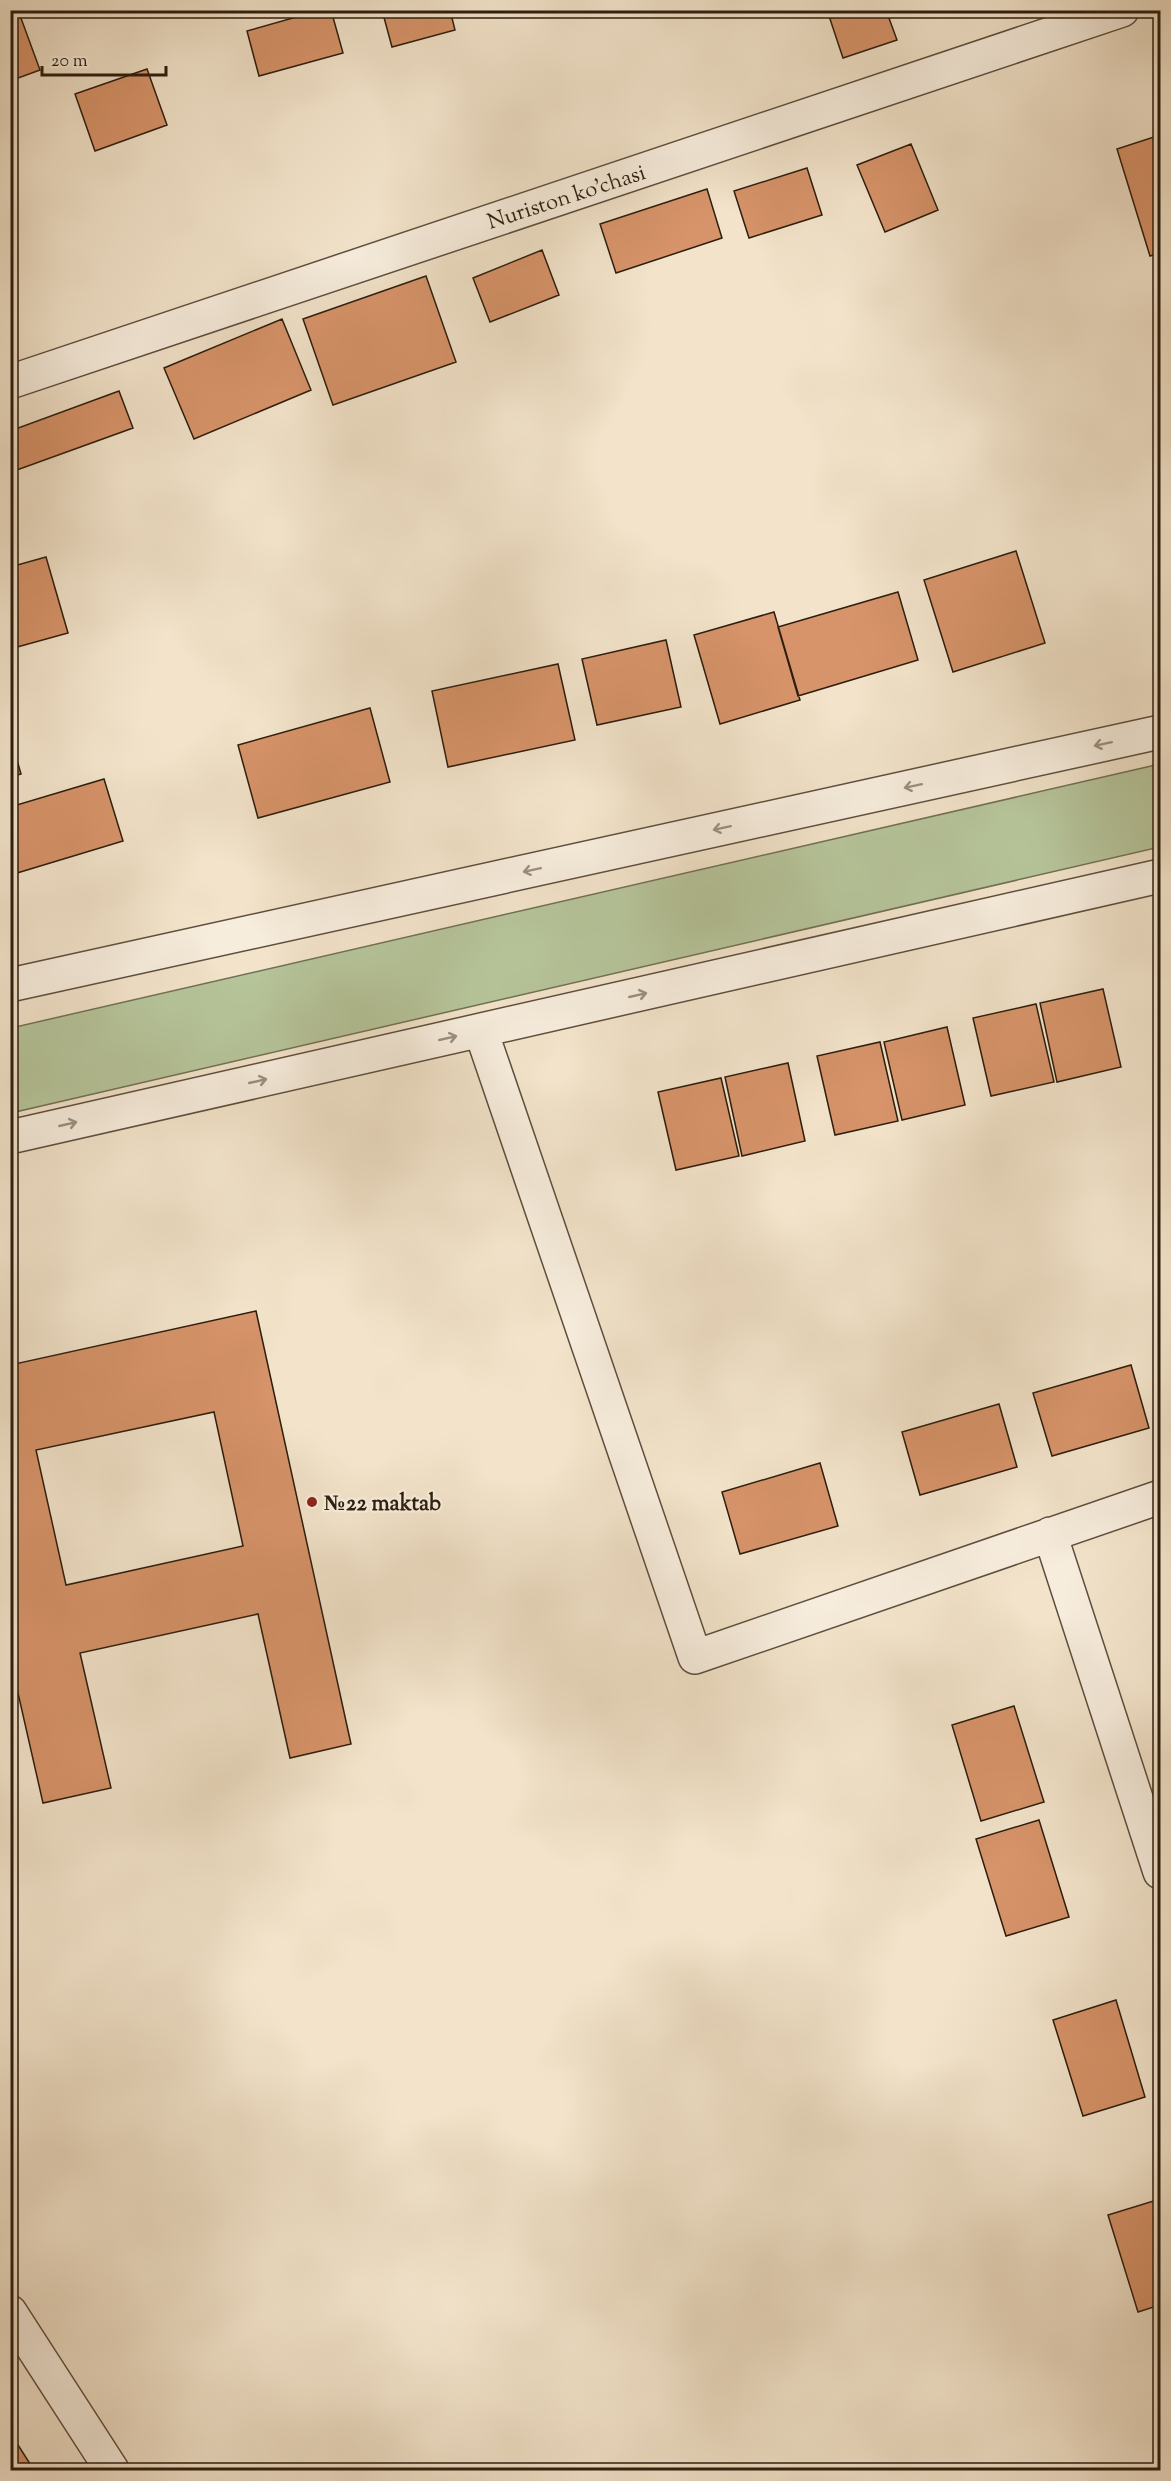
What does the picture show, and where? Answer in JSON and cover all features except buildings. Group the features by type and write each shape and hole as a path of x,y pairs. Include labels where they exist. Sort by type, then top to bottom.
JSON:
{"street":[{"name":"Nuriston ko'chasi","path":"10,382 1122,10"},
{"path":"10,985 1161,732"},
{"path":"10,1137 1161,876"},
{"path":"481,1031 695,1657 1161,1497"},
{"path":"1050,1534 1161,1872"},
{"path":"10,2312 112,2470"}],"green space":[{"path":"1160,764 1160,847 11,1113 11,1028"}],"place":[{"name":"№22 maktab","path":"312,1502"}]}
